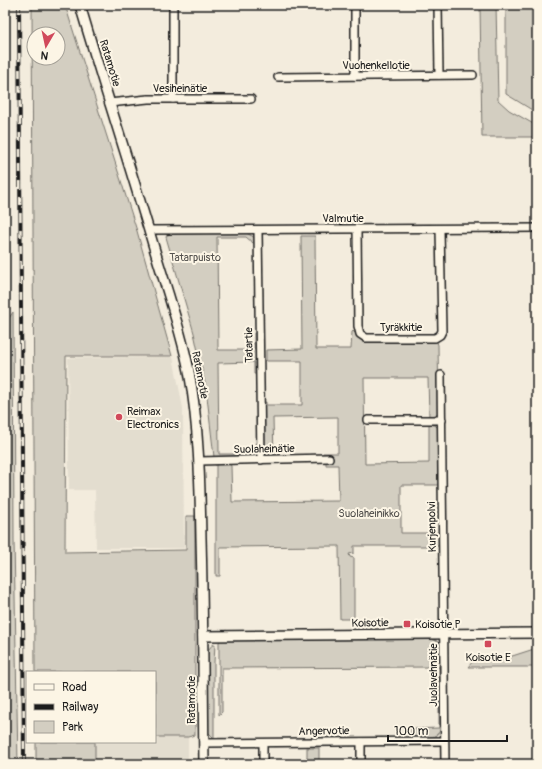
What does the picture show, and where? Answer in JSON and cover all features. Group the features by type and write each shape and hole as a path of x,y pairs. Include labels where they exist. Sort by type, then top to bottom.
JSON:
{"street":[{"name":"Ratamotie","path":"80,5 149,230 179,331 189,371 197,430 199,461 204,764"},
{"path":"173,5 173,99"},
{"path":"354,5 355,76"},
{"path":"438,5 439,75"},
{"name":"Vuohenkellotie","path":"278,77 473,76"},
{"name":"Vesiheinätie","path":"109,103 148,99 251,99"},
{"name":"Valmutie","path":"149,230 537,228"},
{"name":"Tyräkkitie","path":"357,229 358,326 360,334 366,338 435,338 440,335 442,331 440,229"},
{"name":"Tatartie","path":"258,230 261,460"},
{"name":"Kurjenpolvi","path":"441,375 444,634"},
{"path":"368,420 442,420"},
{"name":"Suolaheinätie","path":"199,461 329,458"},
{"name":"Koisotie","path":"203,636 537,633"},
{"name":"Juolavehnätie","path":"444,634 445,764"},
{"name":"Angervotie","path":"204,743 444,741"},
{"path":"361,742 361,764"},
{"path":"263,743 264,764"}],"shaded area":[{"path":"173,357 183,408 184,548 96,548 95,490 69,490 68,358"},
{"path":"156,737 188,737 188,764 95,764 95,743 156,743"}],"green space":[{"path":"32,5 65,5 137,231 172,356 66,356 65,552 186,550 186,516 195,516 195,735 188,737 156,737 156,671 35,671 32,66 66,66 66,26 32,26"},
{"path":"480,5 496,5 498,100 509,110 537,126 537,137 482,137"},
{"path":"506,5 537,5 537,113 506,94"},
{"name":"Tatarpuisto","path":"246,233 254,237 255,243 246,237 217,237 218,350 254,350 254,333 257,334 257,374 254,374 254,362 218,363 219,454 249,454 248,457 214,457 206,388 194,333 166,237 167,235 172,234"},
{"name":"Suolaheinikko","path":"301,236 315,236 316,349 351,349 353,331 357,335 434,340 438,345 439,409 434,416 429,417 428,378 364,378 365,464 429,463 429,423 439,429 439,485 401,485 401,533 440,533 440,546 354,546 354,553 349,554 350,557 354,558 354,619 340,619 339,546 220,547 220,576 216,576 216,464 230,464 231,466 232,502 339,501 338,465 326,465 326,456 324,456 323,453 338,453 338,417 273,418 274,457 268,455 264,448 263,403 266,402 266,405 302,405 302,361 266,361 266,350 302,349"},
{"path":"13,312 14,540 18,764 5,764 5,324"},
{"path":"431,639 437,641 440,648 441,729 439,733 433,737 414,738 411,734 411,729 439,728 439,667 222,668 222,712 219,715 219,642 221,640"},
{"path":"215,644 214,738 208,732 207,656 211,647"},
{"path":"537,648 537,667 468,667 474,660 500,660"},
{"path":"36,743 95,743 95,764 36,764"},
{"path":"307,748 319,748 319,764 307,764"}],"railway":[{"path":"19,5 24,764"}],"place":[{"name":"Reimax Electronics","path":"119,417"},
{"name":"Koisotie P","path":"407,624"},
{"name":"Koisotie E","path":"488,644"}]}
